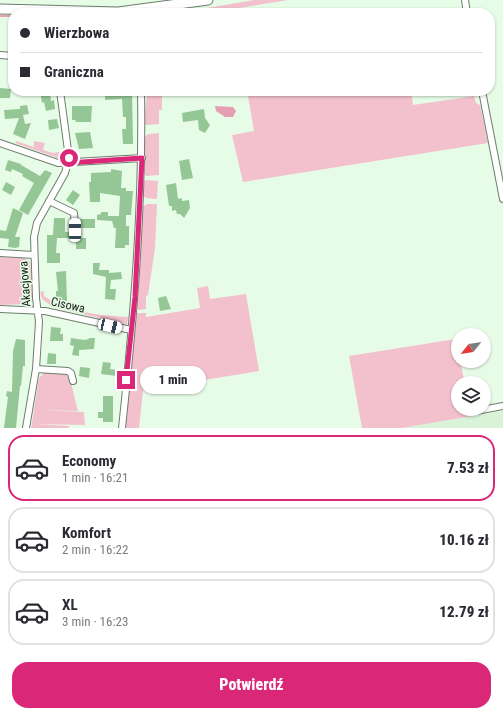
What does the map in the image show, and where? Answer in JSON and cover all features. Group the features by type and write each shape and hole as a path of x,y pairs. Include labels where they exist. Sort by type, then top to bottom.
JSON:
{"main road":[{"path":"160,8 208,0"}],"street":[{"name":"Akacjowa","path":"26,428 36,369 39,322 34,255 35,228 68,163 70,152 61,96"},
{"path":"122,428 135,297 142,158 140,96"},
{"path":"483,96 503,199"},
{"path":"1,146 53,162 68,163 142,158"},
{"path":"49,201 74,213 75,230"},
{"path":"0,254 34,255"},
{"name":"Cisowa","path":"0,310 37,310 131,330"},
{"path":"36,369 68,371 71,373 73,381"},
{"path":"491,408 503,406"}],"shaded area":[{"path":"254,0 288,0 239,8 207,8"},
{"path":"147,96 162,96 162,110 159,110 159,124 146,125 144,123"},
{"path":"248,96 412,96 413,105 474,96 476,103 480,105 488,143 243,182 232,135 254,131"},
{"path":"215,106 233,107 236,111 233,117 225,117 216,111"},
{"path":"159,133 159,175 146,176 143,172 144,138 148,134"},
{"path":"16,141 34,147 34,141 45,143 43,150 53,153 65,151 63,156 58,158 15,143"},
{"path":"143,181 158,181 157,199 146,198 142,195"},
{"path":"147,204 157,204 155,248 148,295 146,296 146,309 139,310 136,308 142,207"},
{"path":"0,257 23,258 30,261 32,297 28,304 0,305"},
{"path":"208,286 210,299 246,294 259,371 143,390 139,428 124,428 136,313 146,313 146,317 200,308 197,288"},
{"path":"44,291 44,296 63,306 108,316 130,317 131,302 133,302 131,318 128,318 127,325 53,307 42,299 40,292"},
{"path":"451,340 451,368 462,368 463,376 451,376 451,416 472,416 402,428 362,428 349,356"},
{"path":"45,372 67,373 69,375 78,411 38,410 84,412 85,425 34,424 69,426 69,428 31,428 39,378"},
{"path":"503,411 503,428 402,428 473,416 491,416 491,413"}],"building":[{"path":"0,88 8,89 8,96 10,96 10,98 0,98"},
{"path":"41,96 50,96 51,101 54,100 55,109 46,111 44,102 42,103"},
{"path":"105,96 132,96 133,144 123,144 122,129 126,129 126,117 123,117 122,99 105,100"},
{"path":"27,105 29,114 23,115 25,124 31,123 25,139 13,134 19,118 5,119 4,110 20,109 20,106"},
{"path":"72,106 92,106 91,122 75,122 76,120 72,120"},
{"path":"204,109 205,118 210,125 205,133 199,130 198,120 183,122 182,113"},
{"path":"57,119 59,128 49,130 48,120"},
{"path":"90,132 93,148 79,149 75,133"},
{"path":"189,159 193,178 182,180 179,161"},
{"path":"8,160 21,164 40,176 45,170 52,173 28,215 19,210 34,183 22,176 23,174 12,169 11,172 5,170"},
{"path":"111,169 122,171 121,188 126,188 126,191 133,191 131,215 126,215 126,226 129,226 129,245 125,245 125,248 115,248 116,228 114,228 112,221 97,220 97,215 101,214 101,212 108,212 108,216 119,216 120,196 100,193 100,202 90,202 89,182 91,182 91,173 111,172"},
{"path":"6,182 15,187 11,195 2,190"},
{"path":"176,183 178,199 182,198 182,201 189,200 190,208 184,218 180,214 177,214 176,210 172,211 172,206 169,206 166,185"},
{"path":"73,190 80,195 73,205 66,200"},
{"path":"13,208 23,213 15,237 20,237 19,247 15,248 8,247 9,239 0,238 0,230 6,231"},
{"path":"54,218 65,218 65,232 71,232 72,238 57,238 56,253 60,253 60,263 47,263 47,235 53,235"},
{"path":"80,219 95,219 95,228 82,228"},
{"path":"76,238 86,238 86,249 76,249"},
{"path":"93,263 100,263 99,270 109,270 109,273 121,272 122,279 111,280 110,289 116,289 115,300 105,299 106,277 93,274"},
{"path":"66,271 67,301 56,301 56,291 58,291 56,272"},
{"path":"166,296 171,309 160,311 158,298"},
{"path":"51,327 61,328 60,334 63,334 63,341 50,341"},
{"path":"71,338 84,340 95,338 94,349 79,350 79,356 72,355 74,346 70,345"},
{"path":"16,339 25,340 25,366 23,366 20,386 16,428 4,428 8,397 6,396 7,391 12,392 13,351"},
{"path":"48,353 56,354 56,364 47,364"},
{"path":"103,362 111,363 110,369 118,370 117,376 101,374"},
{"path":"80,367 90,368 89,378 79,376"},
{"path":"103,396 113,396 113,422 103,422 103,418 98,418 98,412 103,412"}],"waterway":[{"path":"0,16 8,16"}],"route":[{"path":"69,158 68,163 142,158 135,297 126,380"}]}
